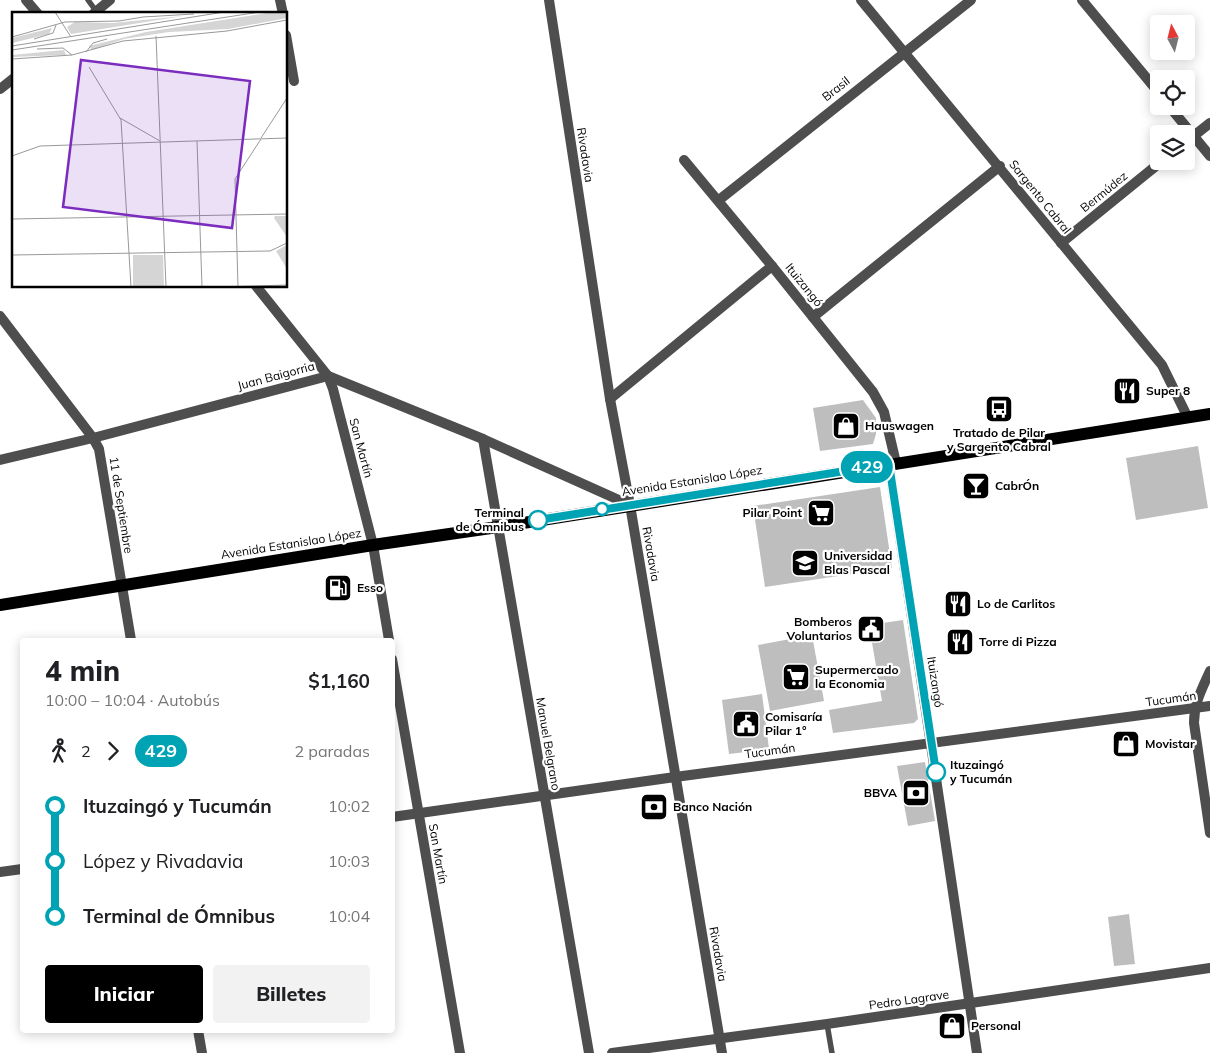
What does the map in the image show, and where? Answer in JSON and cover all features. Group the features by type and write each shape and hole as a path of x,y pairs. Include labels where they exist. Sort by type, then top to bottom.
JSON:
{"main road":[{"name":"Avenida Estanislao López","path":"0,605 1210,414"}],"street":[{"path":"27,0 36,12"},
{"path":"94,12 110,0"},
{"name":"Rivadavia","path":"549,0 610,398 630,505 722,1053"},
{"name":"Sargento Cabral","path":"861,0 1000,166 1162,365 1188,418"},
{"name":"Brasil","path":"719,200 971,0"},
{"path":"1082,0 1150,82"},
{"path":"288,46 294,81"},
{"path":"0,89 12,80"},
{"path":"1195,135 1210,123"},
{"path":"1195,143 1210,156"},
{"name":"Ituizangó","path":"684,160 813,316 880,402 893,464 977,1053"},
{"path":"813,316 1000,166"},
{"name":"Bermúdez","path":"1061,242 1151,170"},
{"path":"610,398 772,266"},
{"name":"San Martín","path":"258,288 328,376 333,389 374,545 389,638"},
{"name":"11 de Septiembre","path":"0,316 94,438 102,458 131,638"},
{"name":"Juan Baigorria","path":"0,460 94,438 328,376 483,439 630,505"},
{"name":"Manuel Belgrano","path":"483,439 590,1053"},
{"path":"1210,671 1194,709 1194,723 1210,833"},
{"name":"San Martín","path":"395,678 460,1053"},
{"name":"Tucumán","path":"395,818 675,777 1210,706"},
{"path":"0,872 20,870"},
{"name":"Pedro Lagrave","path":"612,1053 969,1004 1210,968"},
{"path":"199,1033 202,1053"}],"lane":[{"path":"88,0 94,12"},
{"path":"827,1024 832,1053"}],"building":[{"name":"Hauswagen","path":"863,400 876,418 876,434 873,444 820,451 813,408"},
{"path":"1198,446 1208,508 1136,520 1126,458"},
{"path":"880,487 892,568 765,587 753,506"},
{"path":"903,620 918,719 914,723 833,733 829,710 882,701 869,625"},
{"path":"812,635 824,701 770,711 758,645"},
{"name":"Comisaría Pilar 1°","path":"762,694 769,749 729,754 722,700"},
{"name":"BBVA","path":"925,762 935,821 908,826 897,766"},
{"path":"1129,914 1135,964 1114,966 1108,917"}],"bus line":[{"name":"429","path":"538,520 889,464 936,772"}],"place":[{"name":"Super 8","path":"1127,391"},
{"name":"Tratado de Pilar y Sargento Cabral","path":"999,409"},
{"name":"Hauswagen","path":"846,426"},
{"name":"CabrÓn","path":"976,486"},
{"name":"Pilar Point","path":"821,513"},
{"name":"Terminal de Ómnibus","path":"538,520"},
{"name":"Universidad Blas Pascal","path":"805,563"},
{"name":"Esso","path":"338,588"},
{"name":"Lo de Carlitos","path":"958,604"},
{"name":"Bomberos Voluntarios","path":"871,629"},
{"name":"Torre di Pizza","path":"960,642"},
{"name":"Supermercado la Economia","path":"796,677"},
{"name":"Comisaría Pilar 1°","path":"746,724"},
{"name":"Movistar","path":"1126,744"},
{"name":"Ituzaingó y Tucumán","path":"936,772"},
{"name":"BBVA","path":"916,793"},
{"name":"Banco Nación","path":"654,807"},
{"name":"Personal","path":"952,1026"}]}
